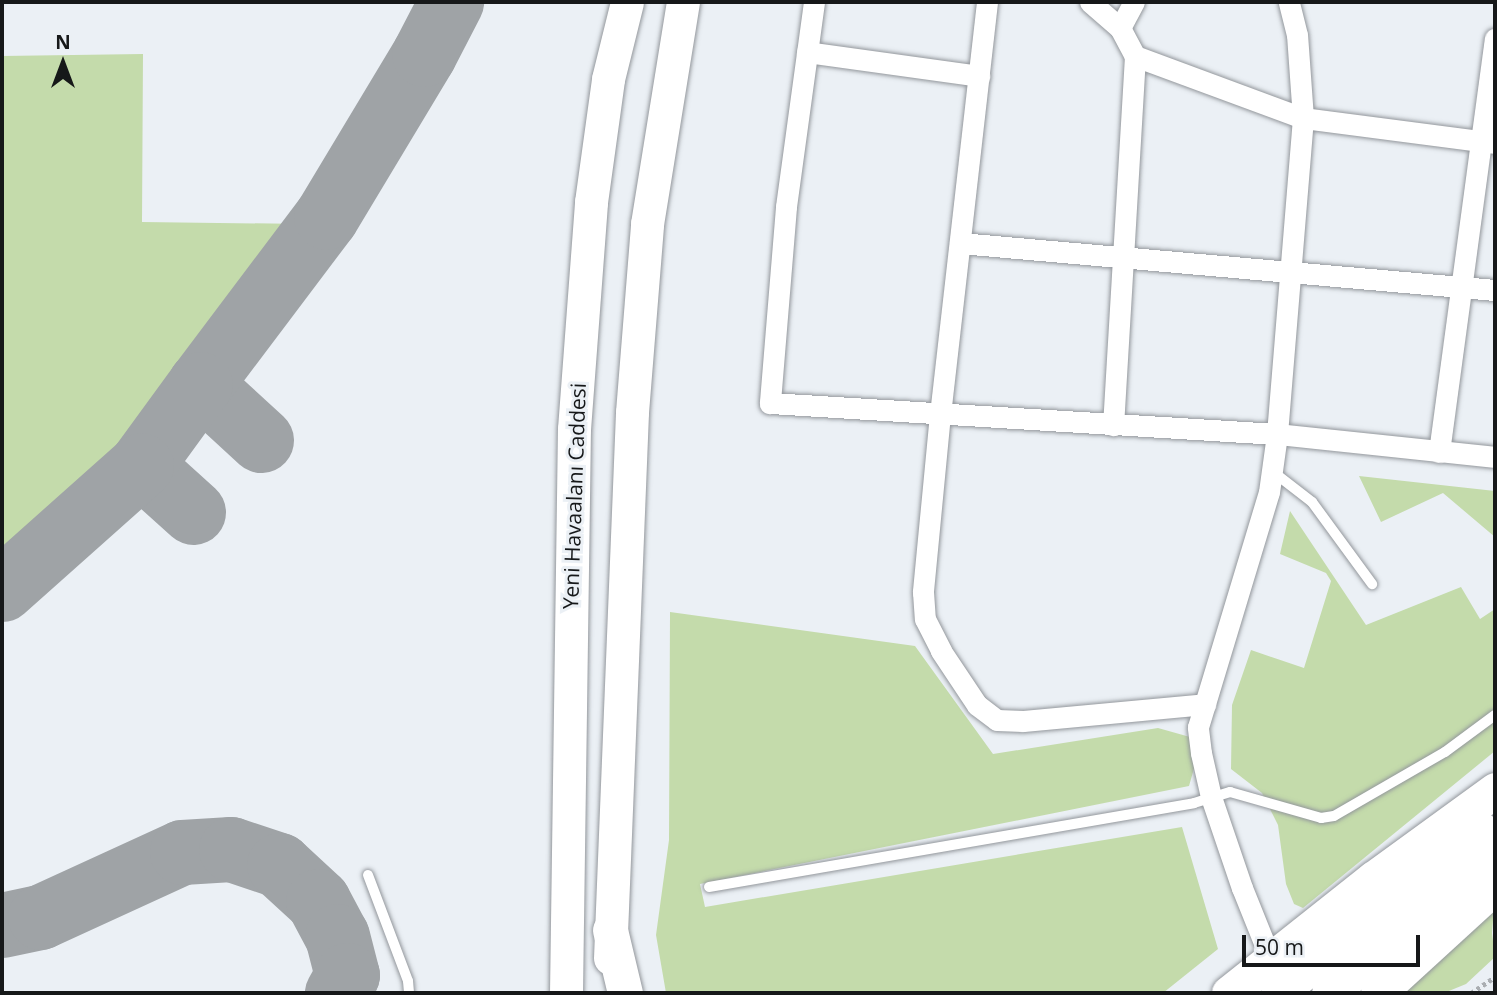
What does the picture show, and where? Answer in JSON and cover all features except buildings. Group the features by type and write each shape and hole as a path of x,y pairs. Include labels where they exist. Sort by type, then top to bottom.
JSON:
{"highway":[{"path":"1229,993 1373,879 1495,790"},
{"path":"1278,993 1495,819"},
{"path":"1329,993 1495,858"},
{"path":"1378,993 1495,887"},
{"path":"610,930 625,993"}],"main road":[{"name":"Yeni Havaalanı Caddesi","path":"566,993 575,417 591,202 608,79 626,2"},
{"path":"610,993 610,930 633,398 647,224 683,2"}],"street":[{"path":"814,2 786,207 770,403 1277,435 1495,457"},
{"path":"987,2 940,414 923,592 925,619 941,651 977,705 997,720 1023,721 1205,704"},
{"path":"1090,2 1120,28 1135,56 1113,425"},
{"path":"1120,28 1135,2"},
{"path":"1272,960 1242,888 1211,797 1198,727 1269,492 1277,435 1303,118 1297,35 1289,2"},
{"path":"1439,452 1461,285 1488,142 1495,39"},
{"path":"807,52 979,76"},
{"path":"1135,56 1303,118 1488,142"},
{"path":"960,243 1495,290"}],"lane":[{"path":"1272,471 1312,502 1373,584"},
{"path":"709,887 1194,803 1230,792 1321,818 1334,816 1445,752 1495,715"},
{"path":"368,875 408,981 409,993"}],"path":[{"path":"1471,993 1495,977"}],"green space":[{"path":"143,54 142,222 307,224 150,418 2,563 2,56"},
{"path":"1359,476 1495,491 1495,537 1443,493 1381,522"},
{"path":"1290,511 1366,625 1461,587 1480,619 1495,609 1495,751 1303,908 1294,904 1286,884 1278,825 1262,793 1231,769 1232,705 1251,650 1304,668 1331,581 1326,573 1280,554"},
{"path":"670,612 915,646 993,754 1158,728 1190,737 1197,758 1189,786 700,884 705,907 1182,827 1218,949 1163,993 666,993 656,935 669,840"},
{"path":"1495,894 1492,933 1495,957 1466,984 1444,993 1393,993"}],"taxiway":[{"path":"261,440 200,384 326,217 424,54 451,2"},
{"path":"193,512 141,465 200,384"},
{"path":"2,589 141,465"},
{"path":"2,925 40,917 182,852 231,849 279,865 318,901 337,936 347,975 337,993"}]}
